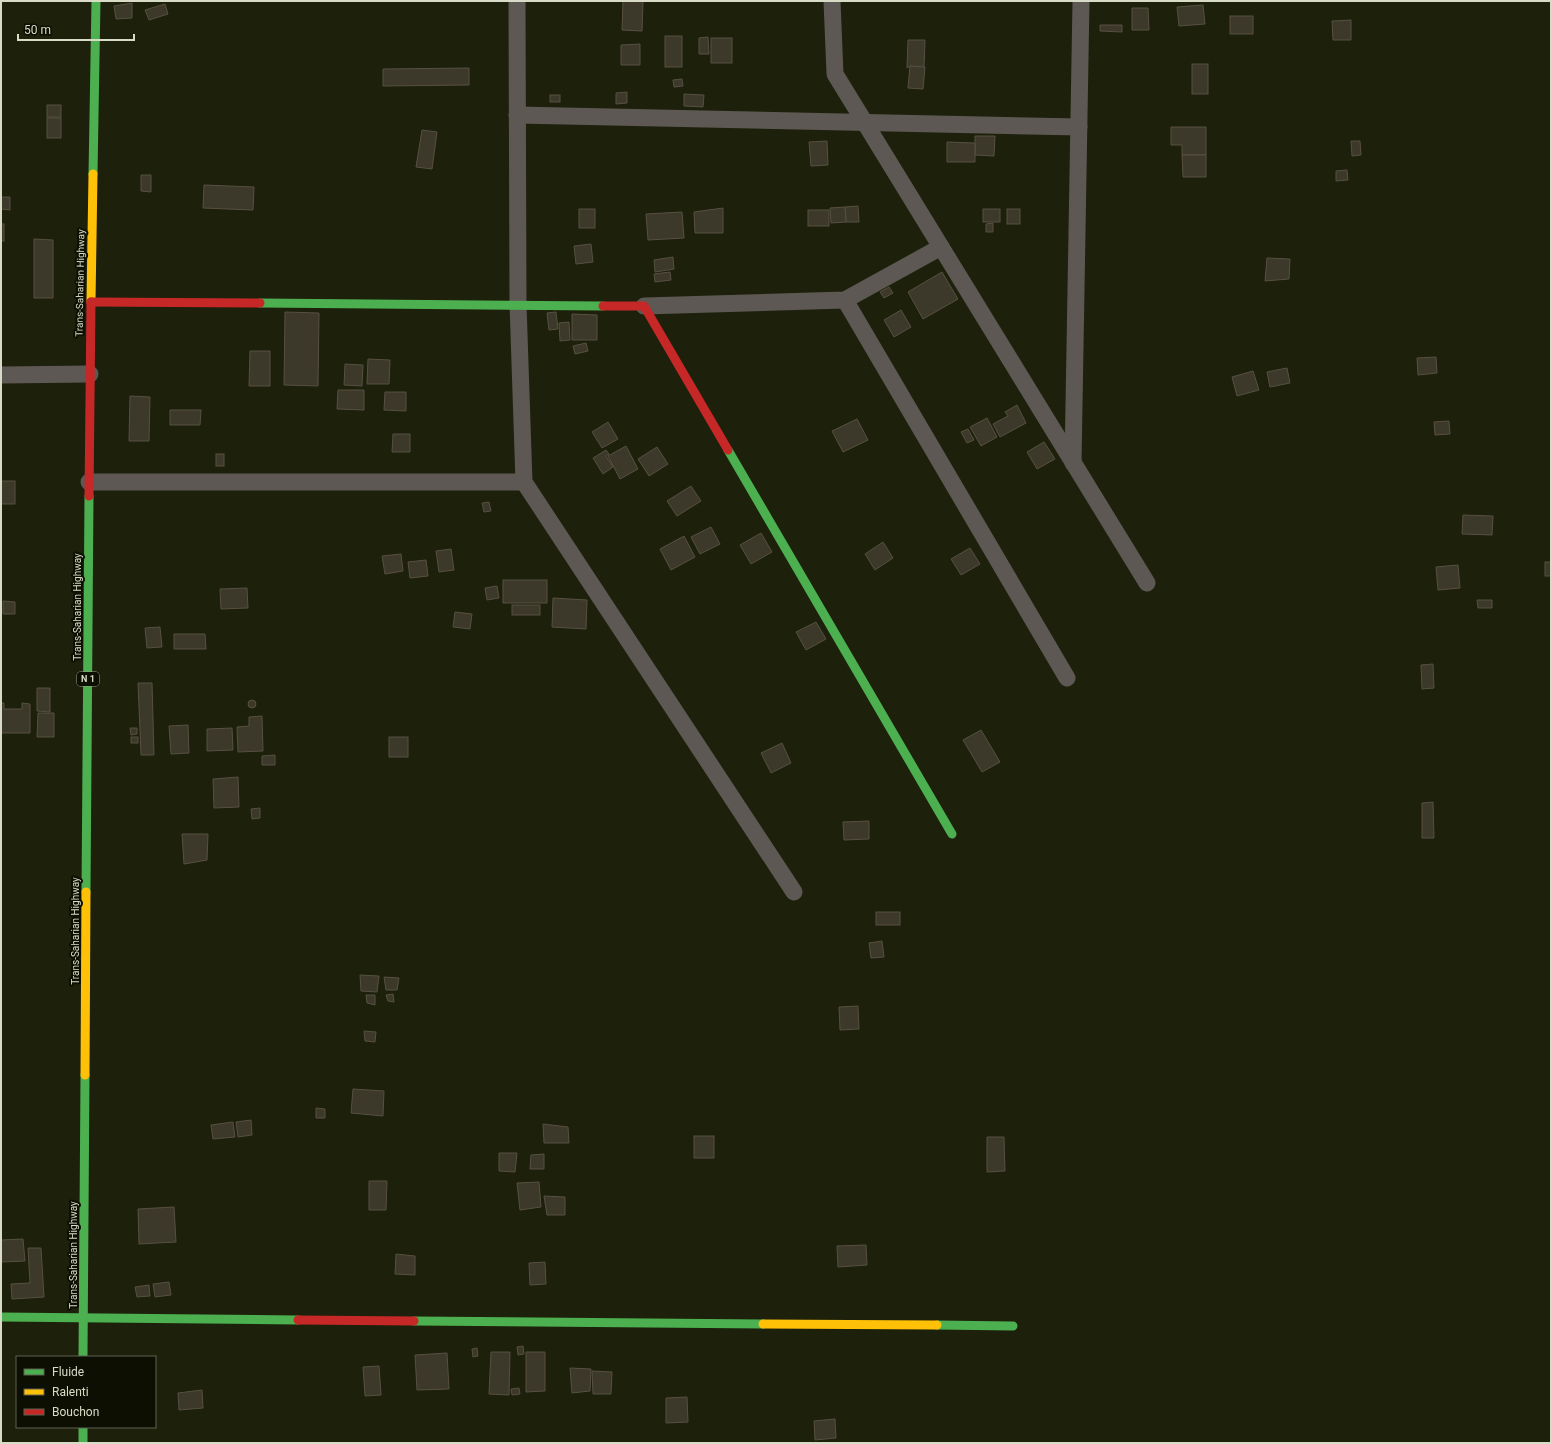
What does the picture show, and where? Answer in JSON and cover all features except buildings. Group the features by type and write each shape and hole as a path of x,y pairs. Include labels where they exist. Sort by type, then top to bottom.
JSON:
{"main road":[{"name":"Trans-Saharian Highway","path":"83,1356 90,374 96,1"},
{"path":"91,302 644,306 952,834"},
{"path":"1,1317 1013,1326"},
{"path":"83,1428 83,1443"}],"street":[{"path":"517,1 518,304 524,482 794,892"},
{"path":"832,1 835,74 1147,583"},
{"path":"1073,463 1081,1"},
{"path":"517,115 1079,127"},
{"path":"644,306 844,300 941,247"},
{"path":"844,300 1067,678"},
{"path":"1,375 90,374"},
{"path":"89,482 524,482"}],"traffic: fast":[{"path":"93,174 96,1"},
{"path":"260,303 603,306"},
{"path":"728,450 952,834"},
{"path":"86,892 89,496"},
{"path":"83,1356 85,1075"},
{"path":"1,1317 298,1320"},
{"path":"414,1321 763,1324"},
{"path":"937,1325 1013,1326"},
{"path":"83,1428 83,1443"}],"traffic: slow":[{"path":"91,302 93,174"},
{"path":"85,1075 86,892"},
{"path":"763,1324 937,1325"}],"traffic: jam":[{"path":"91,302 260,303"},
{"path":"89,496 91,302"},
{"path":"603,306 644,306 728,450"},
{"path":"298,1320 414,1321"}]}
